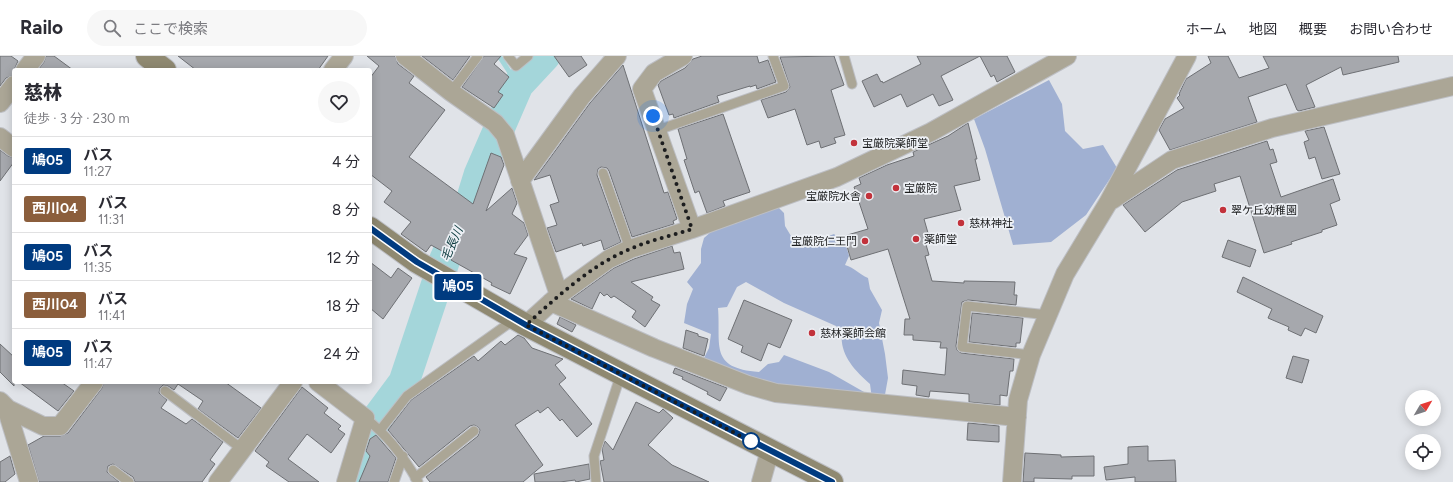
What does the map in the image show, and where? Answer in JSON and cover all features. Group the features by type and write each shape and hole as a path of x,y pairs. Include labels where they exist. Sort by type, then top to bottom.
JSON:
{"main road":[{"path":"147,56 162,68"},
{"path":"372,229 425,267 520,322 832,482"}],"street":[{"path":"27,68 36,56"},
{"path":"335,68 344,56"},
{"path":"405,56 451,92 495,123 505,135 555,299 654,348 748,385 776,393 1017,416"},
{"path":"520,181 582,96 617,56"},
{"path":"683,56 654,73 642,89 658,130 692,229"},
{"path":"520,322 555,299 609,259 630,249 692,229 837,177 931,132 1067,56"},
{"path":"1012,482 1018,400 1031,355 1065,274 1108,203 1187,56"},
{"path":"1108,203 1172,160 1272,128 1453,86"},
{"path":"0,103 12,88"},
{"path":"0,137 12,146"},
{"path":"4,405 43,426 60,426 92,384"},
{"path":"218,482 291,384"},
{"path":"321,384 365,418 346,482"},
{"path":"4,405 29,482"},
{"path":"761,482 770,450"}],"lane":[{"path":"451,92 478,56"},
{"path":"508,56 516,66 528,56"},
{"path":"658,130 784,86 774,56"},
{"path":"844,56 852,84"},
{"path":"603,172 630,249"},
{"path":"1031,355 962,347 967,306 1048,315"},
{"path":"381,429 407,396 520,322"},
{"path":"596,482 594,456 621,374"},
{"path":"165,391 242,449"},
{"path":"365,418 381,429 402,456 417,480 474,431"},
{"path":"394,482 402,456"},
{"path":"113,470 130,482"}],"shaded area":[{"path":"1049,80 1062,104 1065,131 1083,149 1103,145 1117,168 1086,215 1051,242 1013,245 985,149 974,119"},
{"path":"777,206 784,213 785,226 791,236 802,237 813,242 834,234 846,245 849,256 845,265 868,278 870,289 882,310 879,323 888,378 884,400 872,399 870,384 858,373 849,361 843,347 842,332 836,326 784,303 746,282 737,287 727,307 718,308 719,344 721,353 725,360 732,366 743,370 759,372 768,364 779,362 784,355 829,372 864,392 864,398 791,391 703,360 709,348 711,334 684,323 687,304 693,289 687,282 701,263 701,249 704,238 713,230 737,223 746,215"}],"building":[{"path":"0,56 11,56 18,61 15,68 12,68 12,76 6,78 0,86"},
{"path":"46,56 54,56 70,68 40,68"},
{"path":"178,56 328,56 319,68 193,68"},
{"path":"367,56 395,56 398,64 414,76 409,83 445,110 409,157 473,204 491,153 501,157 504,165 486,211 512,188 517,203 512,214 524,223 528,235 514,254 527,258 510,294 491,285 492,283 451,260 453,257 431,245 426,252 401,234 411,222 384,202 392,191 372,176 372,75 379,66"},
{"path":"422,56 470,56 453,80"},
{"path":"484,56 501,56 494,64 509,77 498,92 503,95 494,108 462,87"},
{"path":"554,56 581,56 587,65 569,77"},
{"path":"702,56 757,56 759,63 768,60 776,82 757,89 756,85 750,86 717,96 719,102 674,118 673,114 669,115 658,85 661,81 685,68 693,59"},
{"path":"834,56 844,85 831,90 845,135 834,138 836,143 821,148 819,141 807,145 795,109 768,118 761,100 786,92 790,87 780,57"},
{"path":"917,56 980,56 941,76 953,100 939,106 933,94 907,107 901,94 874,107 862,81 877,74 883,83 921,64"},
{"path":"980,56 1007,56 1015,72 997,82 994,75 991,77"},
{"path":"1208,56 1228,56 1239,78 1269,68 1263,56 1398,56 1399,62 1343,75 1341,67 1306,85 1315,107 1299,111 1297,110 1286,84 1248,97 1257,122 1170,150 1159,130 1165,119 1184,108 1177,98 1180,95 1179,94 1186,79 1211,63"},
{"path":"623,65 664,193 668,192 677,219 673,221 674,224 632,237 609,171 607,168 601,167 598,169 597,175 621,242 604,250 601,240 583,246 582,243 556,252 547,228 557,225 550,205 559,202 550,175 534,180 590,103"},
{"path":"723,114 750,192 723,201 725,206 707,213 699,191 695,193 684,160 687,159 678,129"},
{"path":"968,123 977,159 975,159 980,180 954,186 961,210 924,219 930,240 925,241 929,255 925,256 932,281 964,283 964,281 1015,282 1014,295 1017,295 1016,305 968,300 962,302 956,346 957,350 961,353 1014,359 1013,371 1010,371 1007,396 1000,395 1000,405 969,402 969,394 930,391 929,397 916,395 917,386 902,384 903,370 945,375 947,348 940,348 941,342 913,340 913,335 904,335 905,319 910,319 888,249 851,260 844,236 868,229 854,187 861,184 859,178 887,165 914,156 913,152 948,136"},
{"path":"1324,127 1340,174 1322,179 1315,157 1309,159 1304,142 1309,140 1305,131"},
{"path":"1267,141 1270,150 1273,149 1277,162 1270,164 1281,197 1333,179 1340,200 1330,204 1337,225 1322,230 1322,232 1291,242 1292,244 1264,253 1240,176 1214,184 1216,191 1182,202 1145,232 1123,205 1177,170"},
{"path":"0,150 12,157 12,165 0,181"},
{"path":"1228,240 1256,250 1250,267 1222,257"},
{"path":"672,246 674,253 680,252 684,269 631,282 653,297 651,300 660,305 645,327 632,317 636,311 614,296 611,298 607,294 604,296 600,292 592,309 571,299 614,268 634,259"},
{"path":"372,264 391,278 398,268 412,278 383,319 372,310"},
{"path":"1243,277 1323,316 1316,333 1305,328 1301,336 1288,330 1289,327 1268,318 1272,309 1237,292"},
{"path":"744,300 792,320 780,348 768,343 761,361 741,352 743,346 728,339"},
{"path":"972,313 1023,318 1020,343 1016,343 1016,347 969,342"},
{"path":"560,317 576,325 572,332 557,324"},
{"path":"686,330 708,339 704,356 683,348"},
{"path":"518,335 524,338 532,348 563,359 555,365 566,378 559,384 592,424 577,437 562,419 560,421 548,407 540,413 538,410 515,425 543,465 523,482 430,482 426,477 478,436 480,430 478,427 474,425 470,426 419,467 388,430 411,400 474,356 478,361 501,341 505,345"},
{"path":"0,344 12,355 12,384 0,372"},
{"path":"1293,356 1309,360 1302,383 1286,378"},
{"path":"675,368 727,388 720,401 707,394 708,392 682,379 683,377 673,373"},
{"path":"22,384 64,384 74,391 58,411"},
{"path":"103,384 178,384 174,390 163,385 160,388 159,393 167,400 161,408 186,424 192,419 223,442 210,460 215,464 202,482 135,482 133,477 113,464 108,466 107,472 119,482 39,482 28,445 44,436 60,436 68,433 102,388"},
{"path":"178,384 228,384 261,408 238,438 198,409 203,401"},
{"path":"302,387 328,408 324,413 341,426 338,429 345,434 331,453 307,434 288,459 319,482 289,482 266,466 269,462 255,451"},
{"path":"636,402 659,413 663,409 673,418 648,445 672,465 709,482 604,482 600,461 604,460 602,449 605,441 613,450"},
{"path":"968,423 999,426 999,442 967,440"},
{"path":"376,435 396,458 388,482 359,482 370,456 366,451 370,439"},
{"path":"1148,446 1148,461 1175,460 1176,482 1135,482 1135,477 1106,480 1104,467 1128,464 1128,447"},
{"path":"1025,453 1061,455 1061,457 1094,456 1094,476 1072,476 1072,479 1034,478 1034,482 1023,482"},
{"path":"10,456 15,474 5,482 0,482 0,462"},
{"path":"589,464 590,479 576,482 575,480 560,482 535,482 534,474"}],"waterway":[{"path":"499,56 518,85"},
{"name":"毛長川","path":"356,470 365,442 378,417 404,382 445,259 470,204 479,175 518,85 545,56"}],"bus line":[{"name":"鳩05","path":"372,230 417,262 526,325 832,482"}],"place":[{"name":"宝厳院薬師堂","path":"854,143"},
{"name":"宝厳院","path":"896,188"},
{"name":"宝厳院水舎","path":"869,196"},
{"name":"翠ケ丘幼稚園","path":"1223,210"},
{"name":"慈林神社","path":"961,223"},
{"name":"薬師堂","path":"916,239"},
{"name":"宝厳院仁王門","path":"865,241"},
{"name":"慈林薬師会館","path":"812,333"}],"route":[{"path":"653,116 692,229 630,249 609,259 559,295 526,325 756,444 751,441"}]}
